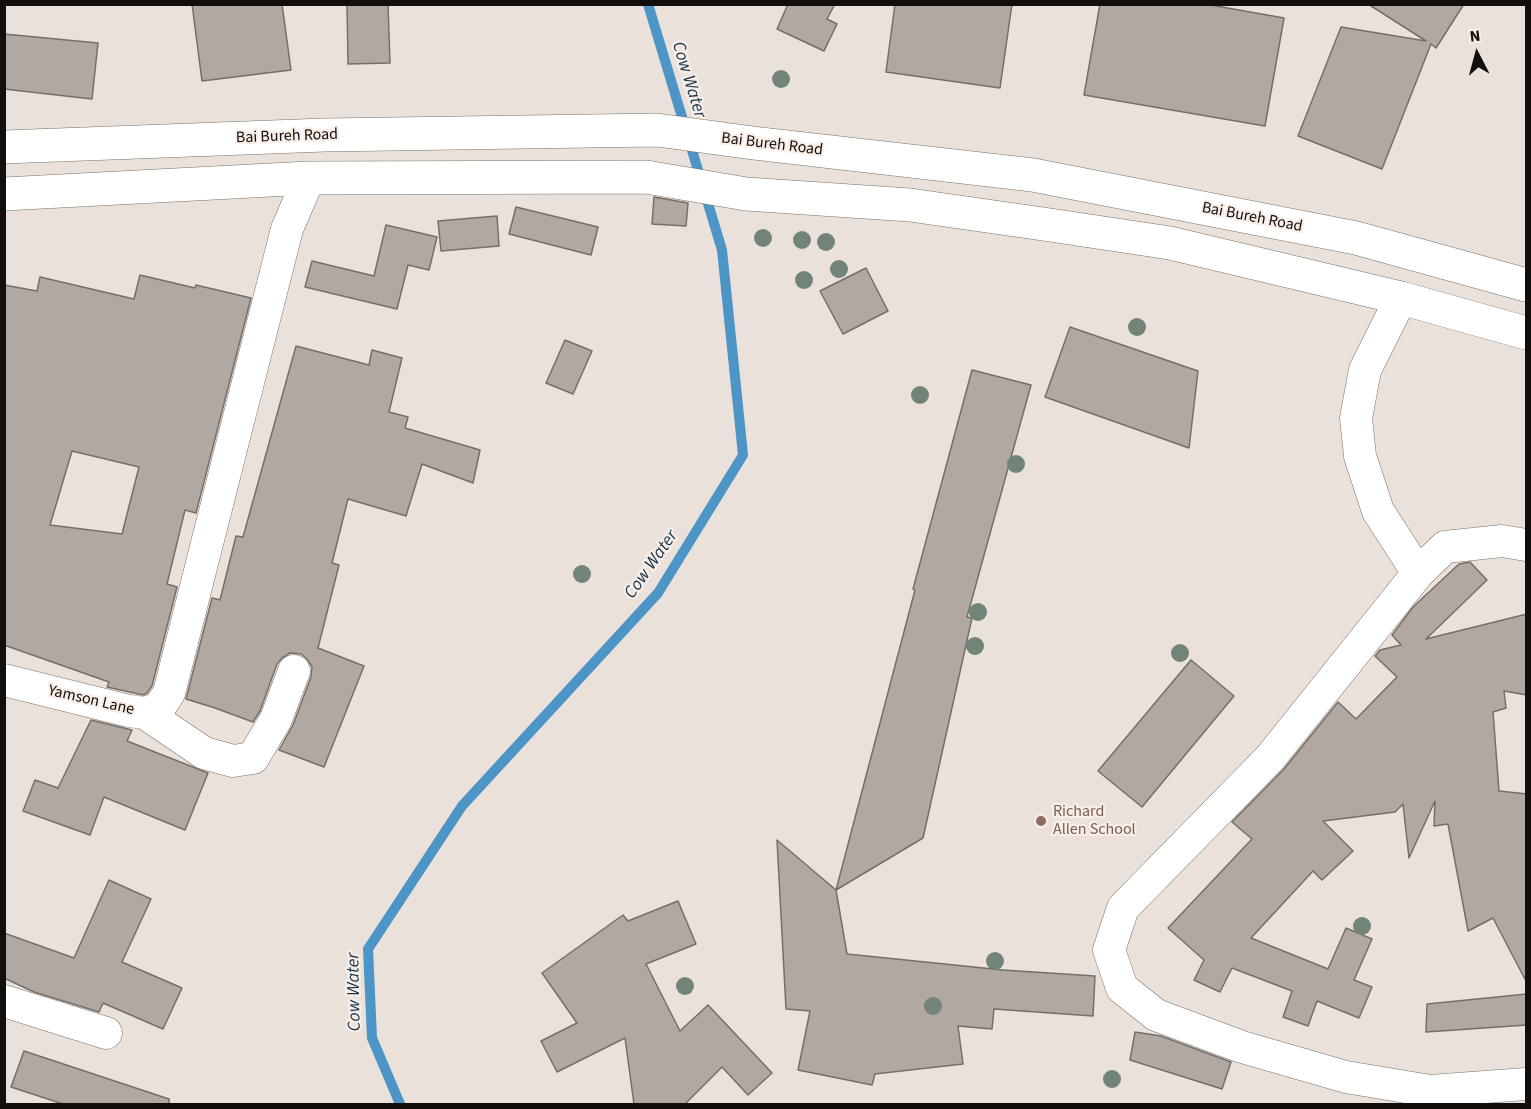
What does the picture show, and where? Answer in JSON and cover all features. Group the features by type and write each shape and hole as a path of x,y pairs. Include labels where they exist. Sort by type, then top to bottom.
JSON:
{"highway":[{"name":"Bai Bureh Road","path":"4,147 325,135 657,130 1033,175 1356,238 1527,285"},
{"path":"4,194 309,178 646,177 746,194 910,206 1170,243 1401,298 1527,333"}],"street":[{"name":"Yamson Lane","path":"4,680 145,713 159,708 169,693 287,229 309,178"},
{"path":"1401,298 1365,370 1356,418 1360,456 1378,511 1418,573"},
{"path":"1527,545 1502,541 1445,547 1418,573 1270,758 1124,908 1109,950 1122,988 1156,1015 1242,1047 1346,1077 1430,1091 1527,1084"},
{"path":"145,713 204,753 233,761 253,758 276,719 294,671"},
{"path":"4,1001 106,1033"}],"building":[{"path":"192,4 282,4 291,70 202,81"},
{"path":"347,4 388,4 390,63 348,64"},
{"path":"788,4 835,4 827,19 837,24 824,51 777,29"},
{"path":"895,4 1012,4 1000,88 886,72"},
{"path":"1100,4 1205,4 1284,18 1265,126 1084,95"},
{"path":"1368,4 1464,4 1436,48 1431,44 1382,169 1298,136 1341,27 1426,41"},
{"path":"4,34 98,43 92,99 4,89"},
{"path":"654,197 688,203 686,226 652,224"},
{"path":"516,207 598,227 591,255 509,234"},
{"path":"497,216 499,246 441,251 438,221"},
{"path":"386,225 437,237 429,270 408,265 397,309 305,287 312,261 374,276"},
{"path":"866,268 888,311 843,334 820,291"},
{"path":"140,275 251,298 196,513 185,510 167,584 177,587 152,686 143,695 107,687 109,682 4,645 4,285 37,291 40,277 134,299","holes":["72,451 139,467 122,534 50,525"]},
{"path":"1070,327 1198,371 1189,448 1045,397"},
{"path":"565,340 592,351 573,394 546,383"},
{"path":"296,346 369,365 372,350 402,358 389,412 408,417 405,428 480,450 473,483 422,464 406,516 348,499 332,563 339,565 318,648 364,666 324,767 279,750 293,725 311,677 312,667 301,654 290,653 277,664 260,711 253,722 186,699 212,598 220,600 236,536 243,537"},
{"path":"972,370 1031,385 967,617 972,618 923,838 836,890 915,590 913,589"},
{"path":"1470,562 1487,580 1426,639 1527,614 1527,695 1504,691 1506,708 1493,712 1499,791 1527,794 1527,983 1493,918 1468,931 1448,824 1434,826 1435,801 1409,858 1403,804 1395,812 1323,821 1353,851 1322,880 1313,871 1251,938 1328,969 1346,928 1372,939 1354,980 1372,987 1359,1018 1317,1001 1308,1026 1283,1017 1292,991 1232,968 1220,992 1194,980 1204,960 1168,928 1252,839 1232,822 1284,769 1338,702 1356,719 1397,677 1375,656 1380,650 1401,645 1392,635 1413,607 1459,564"},
{"path":"1191,660 1234,696 1142,807 1098,771"},
{"path":"91,720 132,730 127,741 208,773 185,830 104,797 90,835 23,811 35,780 58,788"},
{"path":"777,840 836,890 847,954 1003,970 1095,976 1093,1016 994,1009 992,1029 958,1026 963,1064 875,1074 872,1085 798,1070 810,1011 786,1009"},
{"path":"109,880 151,899 122,962 182,988 163,1029 103,1003 99,1012 34,992 4,978 4,933 74,958"},
{"path":"678,901 696,944 646,964 680,1031 708,1005 772,1073 748,1095 722,1067 685,1104 634,1104 625,1038 557,1072 541,1041 577,1023 542,973 623,915 628,921"},
{"path":"1527,994 1527,1025 1426,1032 1427,1004"},
{"path":"1135,1032 1161,1036 1231,1062 1222,1089 1130,1060"},
{"path":"24,1051 169,1099 169,1104 63,1104 11,1087"}],"waterway":[{"name":"Cow Water","path":"400,1104 372,1038 368,949 462,806 658,593 743,455 722,250 648,4"}],"place":[{"name":"Richard Allen School","path":"1041,821"}]}
